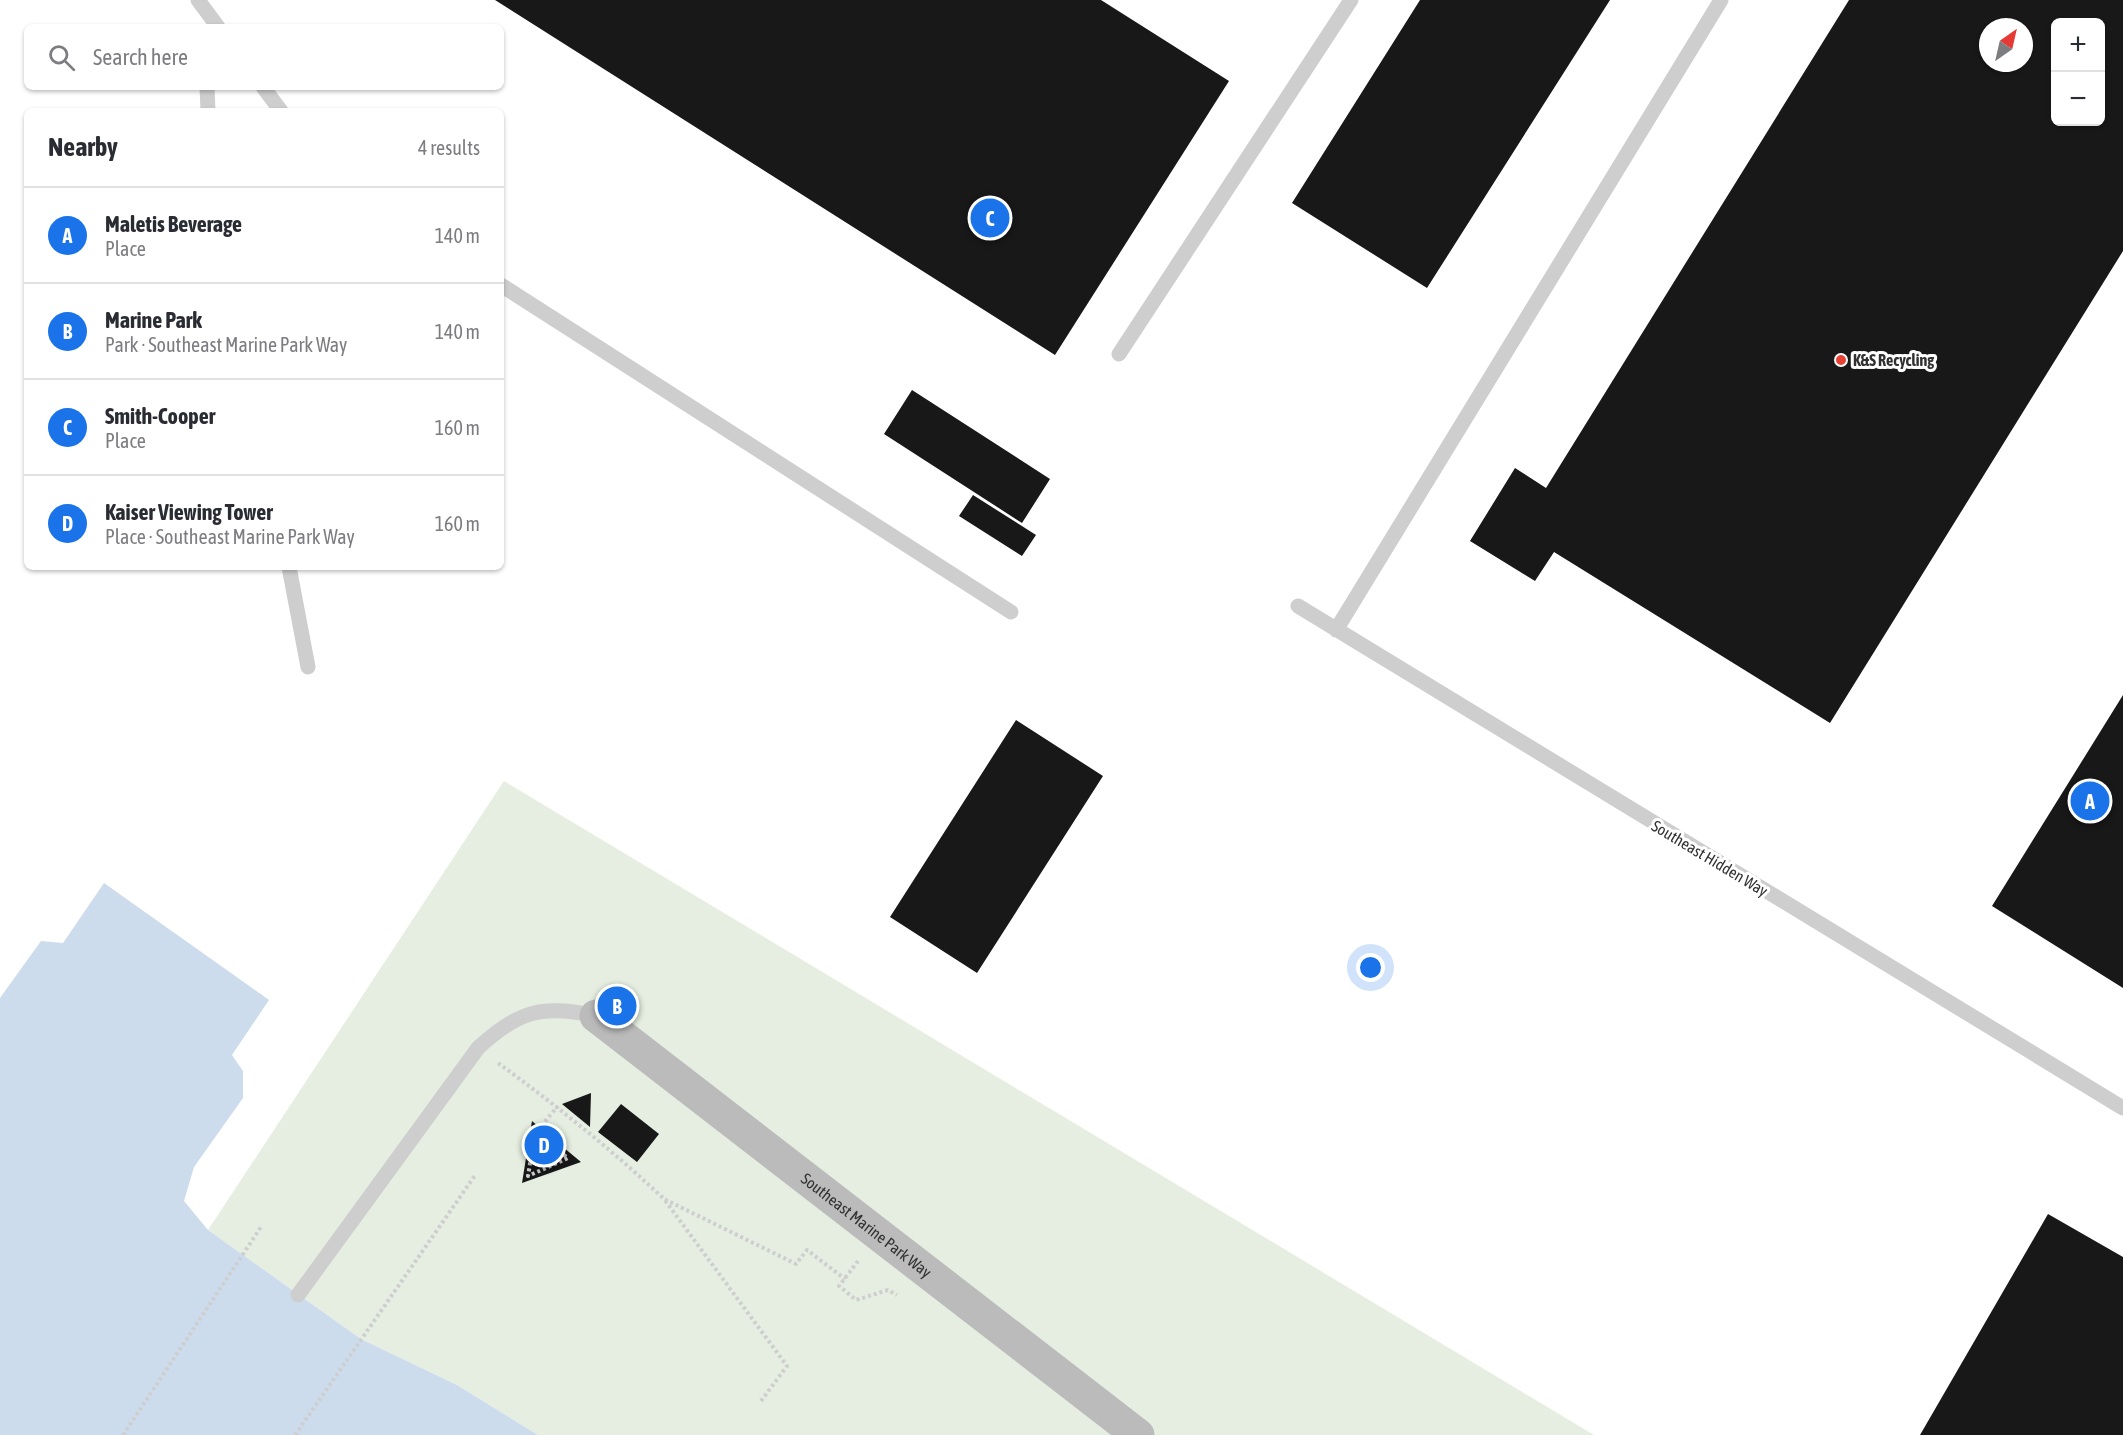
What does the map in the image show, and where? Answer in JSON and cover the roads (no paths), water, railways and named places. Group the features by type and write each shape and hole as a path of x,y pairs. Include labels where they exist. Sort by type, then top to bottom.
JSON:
{"street":[{"name":"Southeast Marine Park Way","path":"596,1016 1138,1435"}],"lane":[{"path":"1336,630 1721,0"},
{"path":"1119,354 1348,1"},
{"path":"201,4 204,24"},
{"path":"201,4 216,24"},
{"path":"207,90 208,108"},
{"path":"265,90 279,108"},
{"path":"504,287 1011,612"},
{"path":"290,570 308,667"},
{"name":"Southeast Hidden Way","path":"1298,606 2123,1108"},
{"path":"298,1295 477,1048 501,1026 532,1013 564,1009 596,1016"}],"water":[{"path":"104,883 269,1000 232,1055 243,1071 243,1098 194,1167 184,1201 208,1230 361,1339 457,1385 538,1435 0,1435 0,998 41,941 63,943"}],"place":[{"name":"Smith-Cooper","path":"990,218"},
{"name":"K&S Recycling","path":"1841,360"},
{"name":"Maletis Beverage","path":"2090,801"},
{"name":"Marine Park","path":"617,1006"},
{"name":"Kaiser Viewing Tower","path":"544,1145"}]}
